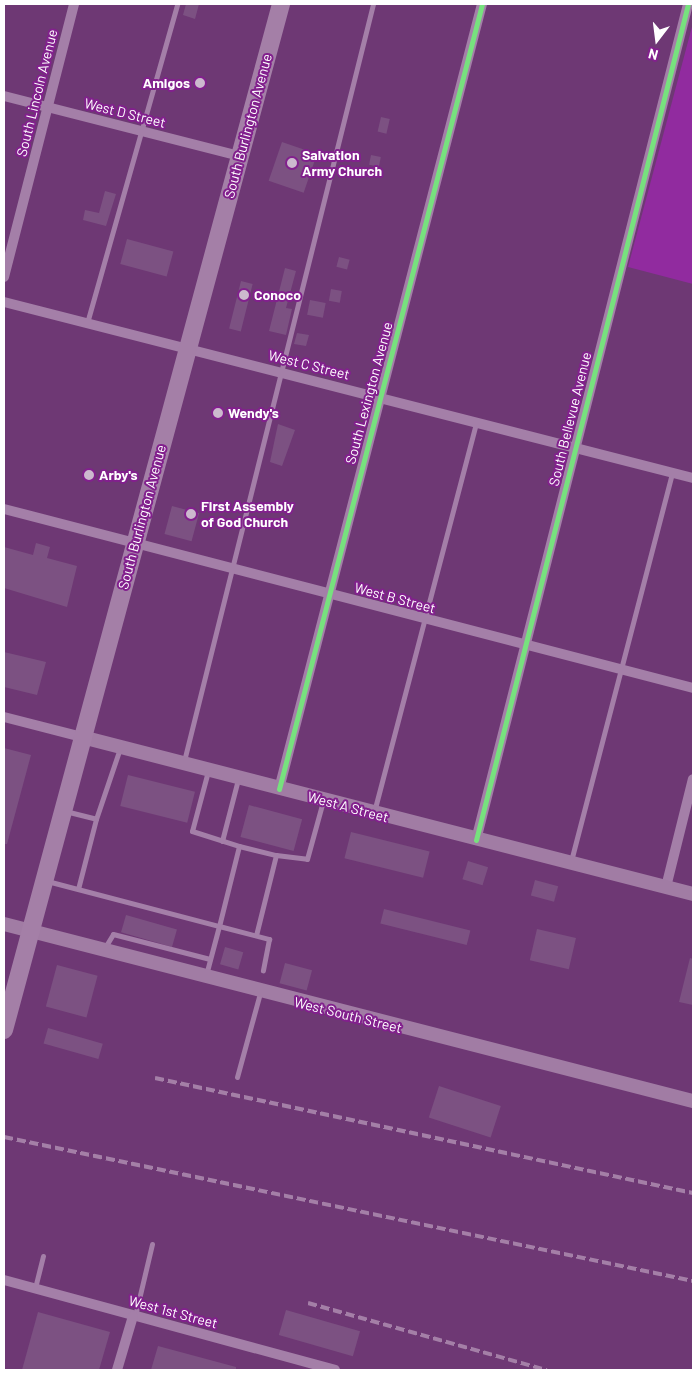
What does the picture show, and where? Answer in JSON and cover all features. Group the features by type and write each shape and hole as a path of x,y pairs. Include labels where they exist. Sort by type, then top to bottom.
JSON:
{"highway":[{"name":"South Burlington Avenue","path":"4,1030 281,4"}],"street":[{"name":"South Lincoln Avenue","path":"4,277 74,4"},
{"name":"South Lexington Avenue","path":"279,789 482,4"},
{"name":"South Bellevue Avenue","path":"476,840 574,447 688,4"},
{"name":"West D Street","path":"4,96 240,156"},
{"name":"West C Street","path":"4,302 693,478"},
{"name":"West B Street","path":"4,509 230,567 425,620 693,688"},
{"name":"West A Street","path":"4,717 374,815 571,862 693,894"},
{"path":"666,887 693,779"},
{"name":"West South Street","path":"4,924 205,979 693,1101"},
{"name":"West 1st Street","path":"4,1280 329,1370"},
{"path":"117,1370 134,1316"}],"lane":[{"path":"87,323 177,4"},
{"path":"184,764 230,567 373,4"},
{"path":"374,815 476,422"},
{"path":"571,862 672,472"},
{"path":"78,889 96,820 120,747"},
{"path":"208,770 192,831 239,846 276,855 307,859 323,801"},
{"path":"222,841 238,778"},
{"path":"62,810 96,820"},
{"path":"205,979 239,846"},
{"path":"256,935 276,855"},
{"path":"44,880 256,935 271,941 263,970"},
{"path":"104,952 113,934 210,960"},
{"path":"237,1077 260,993"},
{"path":"134,1316 152,1244"},
{"path":"35,1288 43,1256"}],"shaded area":[{"path":"693,23 693,284 628,267"}],"building":[{"path":"186,4 199,4 195,19 183,15"},
{"path":"381,117 390,119 386,134 378,132"},
{"path":"282,142 317,154 304,193 269,181"},
{"path":"371,155 381,157 379,167 369,165"},
{"path":"105,191 116,194 106,226 83,220 85,210 99,213"},
{"path":"127,239 173,251 167,277 120,264"},
{"path":"339,257 350,260 347,270 336,267"},
{"path":"285,268 296,271 286,308 292,309 286,335 269,331"},
{"path":"241,281 253,284 241,331 229,329"},
{"path":"331,289 342,291 340,303 329,301"},
{"path":"310,300 326,303 323,318 307,315"},
{"path":"297,333 309,335 306,346 294,344"},
{"path":"278,424 295,430 282,466 270,462"},
{"path":"172,506 199,513 192,541 164,534"},
{"path":"36,543 50,547 47,558 77,566 67,607 4,588 4,547 33,555"},
{"path":"4,652 46,662 37,695 4,687"},
{"path":"4,748 31,755 7,844 4,844"},
{"path":"128,775 195,792 187,823 120,806"},
{"path":"249,805 302,819 294,851 240,837"},
{"path":"351,832 430,852 423,878 344,858"},
{"path":"468,861 488,867 483,885 462,879"},
{"path":"535,880 558,886 554,902 531,895"},
{"path":"384,909 470,931 467,945 380,924"},
{"path":"126,915 177,930 172,947 121,932"},
{"path":"537,929 576,938 569,969 530,960"},
{"path":"225,947 243,952 238,970 220,964"},
{"path":"690,958 693,959 693,1005 679,1002"},
{"path":"285,963 312,970 307,991 280,983"},
{"path":"57,965 98,976 86,1017 46,1007"},
{"path":"48,1028 103,1044 98,1059 44,1043"},
{"path":"439,1086 501,1106 491,1137 429,1117"},
{"path":"286,1310 360,1331 353,1356 279,1335"},
{"path":"38,1312 110,1332 99,1370 22,1370"},
{"path":"158,1346 236,1367 236,1370 151,1370"}],"railway":[{"path":"155,1078 693,1193"},
{"path":"4,1137 693,1281"},
{"path":"308,1303 547,1370"}],"cycle path":[{"path":"279,789 482,4"},
{"path":"476,840 688,4"}],"place":[{"name":"Amigos","path":"200,83"},
{"name":"Salvation Army Church","path":"292,163"},
{"name":"Conoco","path":"244,295"},
{"name":"Wendy's","path":"218,413"},
{"name":"Arby's","path":"89,475"},
{"name":"First Assembly of God Church","path":"191,514"}]}
